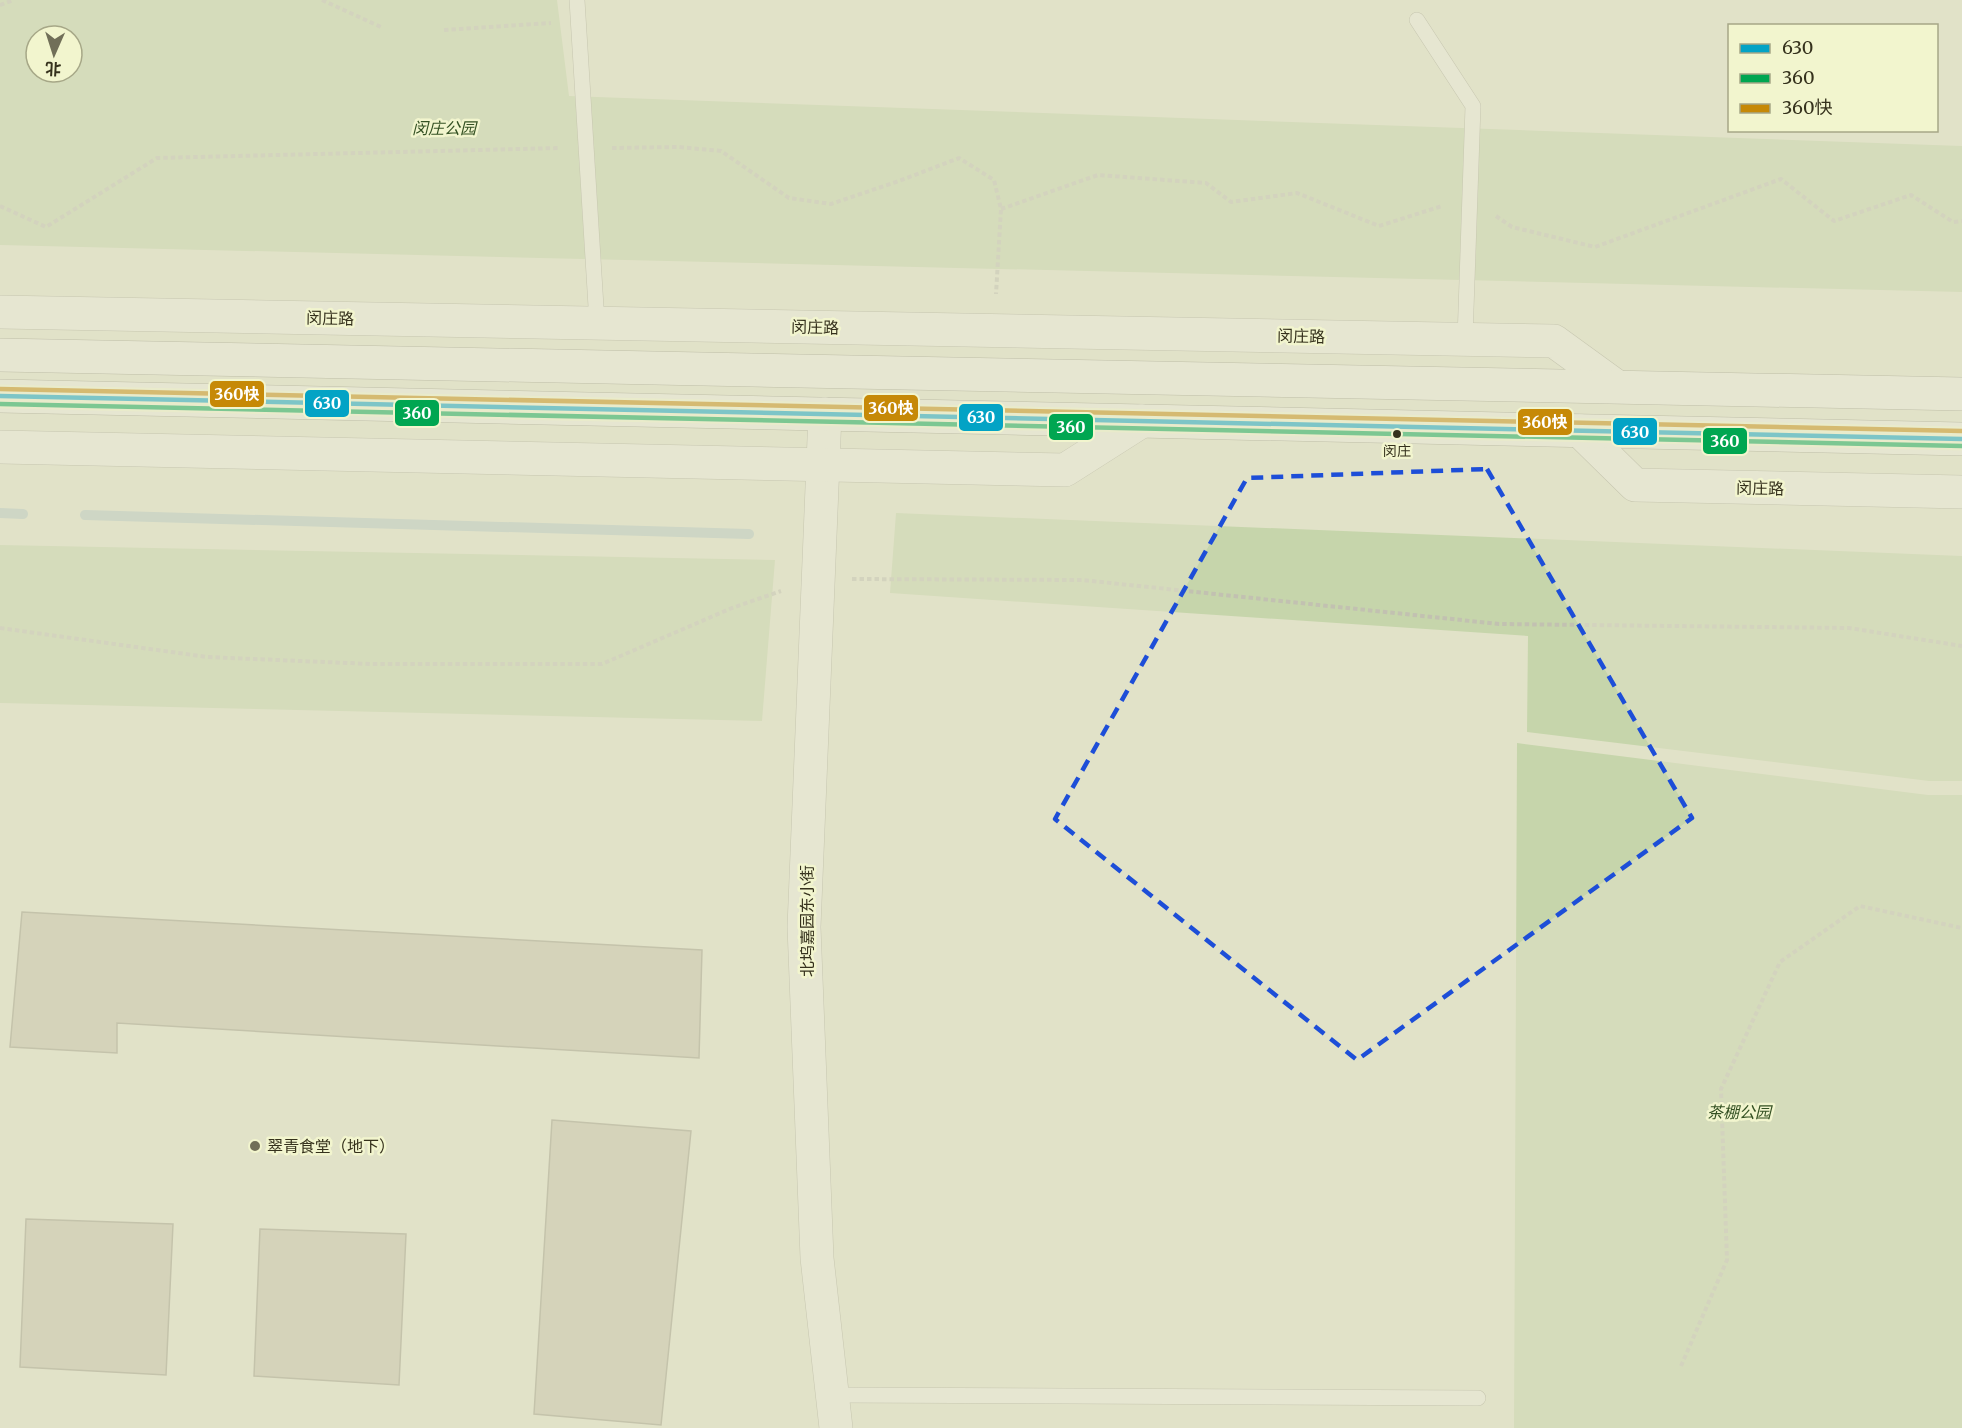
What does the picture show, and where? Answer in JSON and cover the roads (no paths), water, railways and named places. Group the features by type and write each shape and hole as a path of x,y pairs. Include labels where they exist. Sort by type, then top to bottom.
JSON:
{"street":[{"name":"闵庄路","path":"0,312 1554,341 1616,386"},
{"path":"0,355 1962,394"},
{"path":"0,396 1962,439"},
{"name":"北坞嘉园东小街","path":"825,414 804,927 817,1258 836,1428"},
{"path":"0,447 1065,470 1142,421"},
{"name":"闵庄路","path":"1580,431 1635,485 1962,492"}],"lane":[{"path":"578,0 597,323"},
{"path":"1417,20 1473,106 1465,339"},
{"path":"832,1395 1478,1398"}],"waterway":[{"path":"0,513 23,514"},
{"path":"85,515 749,534"}],"place":[{"name":"闵庄","path":"1397,434"},
{"name":"翠青食堂（地下）","path":"255,1146"}],"park label":[{"name":"闵庄公园","path":"444,128"},
{"name":"茶棚公园","path":"1739,1112"}]}
